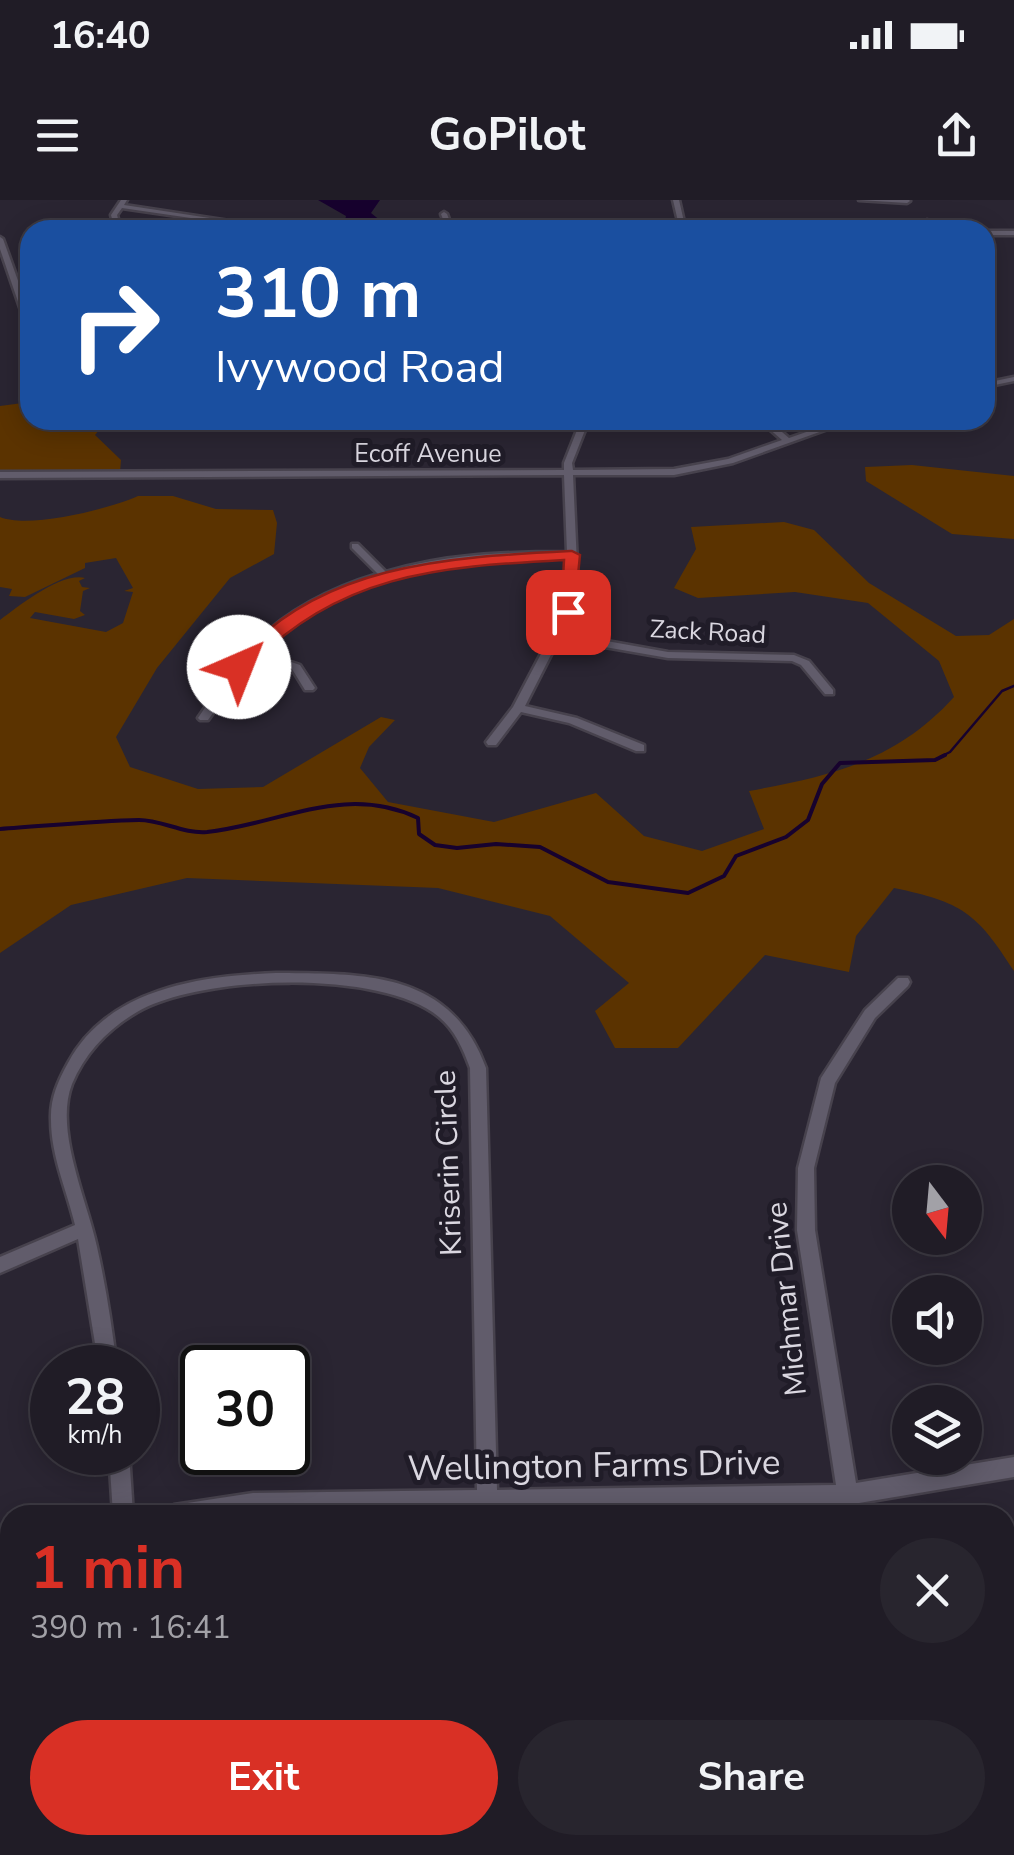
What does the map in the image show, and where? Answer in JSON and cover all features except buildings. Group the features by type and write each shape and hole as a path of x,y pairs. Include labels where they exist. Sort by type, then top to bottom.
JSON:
{"street":[{"path":"862,200 906,201"},
{"path":"121,203 224,220"},
{"path":"444,214 446,220"},
{"path":"0,240 3,260 20,299"},
{"path":"0,285 14,283"},
{"path":"492,742 518,708 558,636 572,598 568,473 570,453 580,430"},
{"path":"774,430 788,442"},
{"name":"Ecoff Avenue","path":"0,475 686,471 821,430"},
{"path":"354,546 385,576"},
{"path":"204,718 252,652 306,609 385,576 476,558 572,555"},
{"name":"Zack Road","path":"558,636 668,655 798,659 830,692"},
{"path":"252,652 296,667 308,688"},
{"path":"518,708 573,720 640,748"},
{"name":"Kriserin Circle","path":"104,1345 84,1229 60,1142 59,1106 83,1050 116,1018 177,989 238,979 368,982 402,991 439,1009 467,1039 478,1068 488,1505"},
{"name":"Michmar Drive","path":"849,1505 806,1230 806,1168 819,1106 835,1066 870,1014 903,982"},
{"path":"0,1265 84,1229"},
{"name":"Wellington Farms Drive","path":"849,1505 1014,1466"},
{"path":"120,1475 123,1505"},
{"name":"Wellington Farms Drive","path":"235,1505 394,1505"}],"shaded area":[{"path":"318,200 380,200 371,213 380,220 345,220 346,216"},
{"path":"20,403 20,430 99,430 95,435 121,460 120,472 0,473 0,406"},
{"path":"912,465 1014,476 1014,539 952,534 866,481 865,467"},
{"path":"138,496 173,496 216,509 273,510 277,523 274,554 230,578 157,668 116,737 130,767 198,789 263,787 381,717 395,720 369,747 360,768 388,802 494,822 596,793 644,836 702,851 764,829 749,791 835,772 885,751 932,719 954,697 939,661 868,603 795,592 698,598 674,588 696,549 691,527 784,522 814,530 869,583 956,636 989,635 1014,619 1014,971 989,936 966,913 936,899 894,888 856,936 849,972 765,955 678,1048 615,1048 595,1011 629,983 550,916 438,888 187,878 71,905 0,953 0,620 53,585 85,578 79,581 82,587 90,588 83,591 80,611 85,615 74,619 35,612 30,618 106,632 123,623 133,592 124,591 133,588 116,558 85,563 85,568 25,597 9,596 12,589 0,587 0,517 49,519 89,512"}],"waterway":[{"path":"940,757 950,752 1002,691 1014,686"},
{"path":"0,829 139,820 207,832 312,809 364,804 418,818 419,834 435,845 540,847 608,882 688,893 724,876 736,856 786,837 808,820 822,784 840,763 935,760 945,755"}],"route":[{"path":"239,667 274,631 322,600 385,576 452,561 572,555 573,587 568,612"}]}
